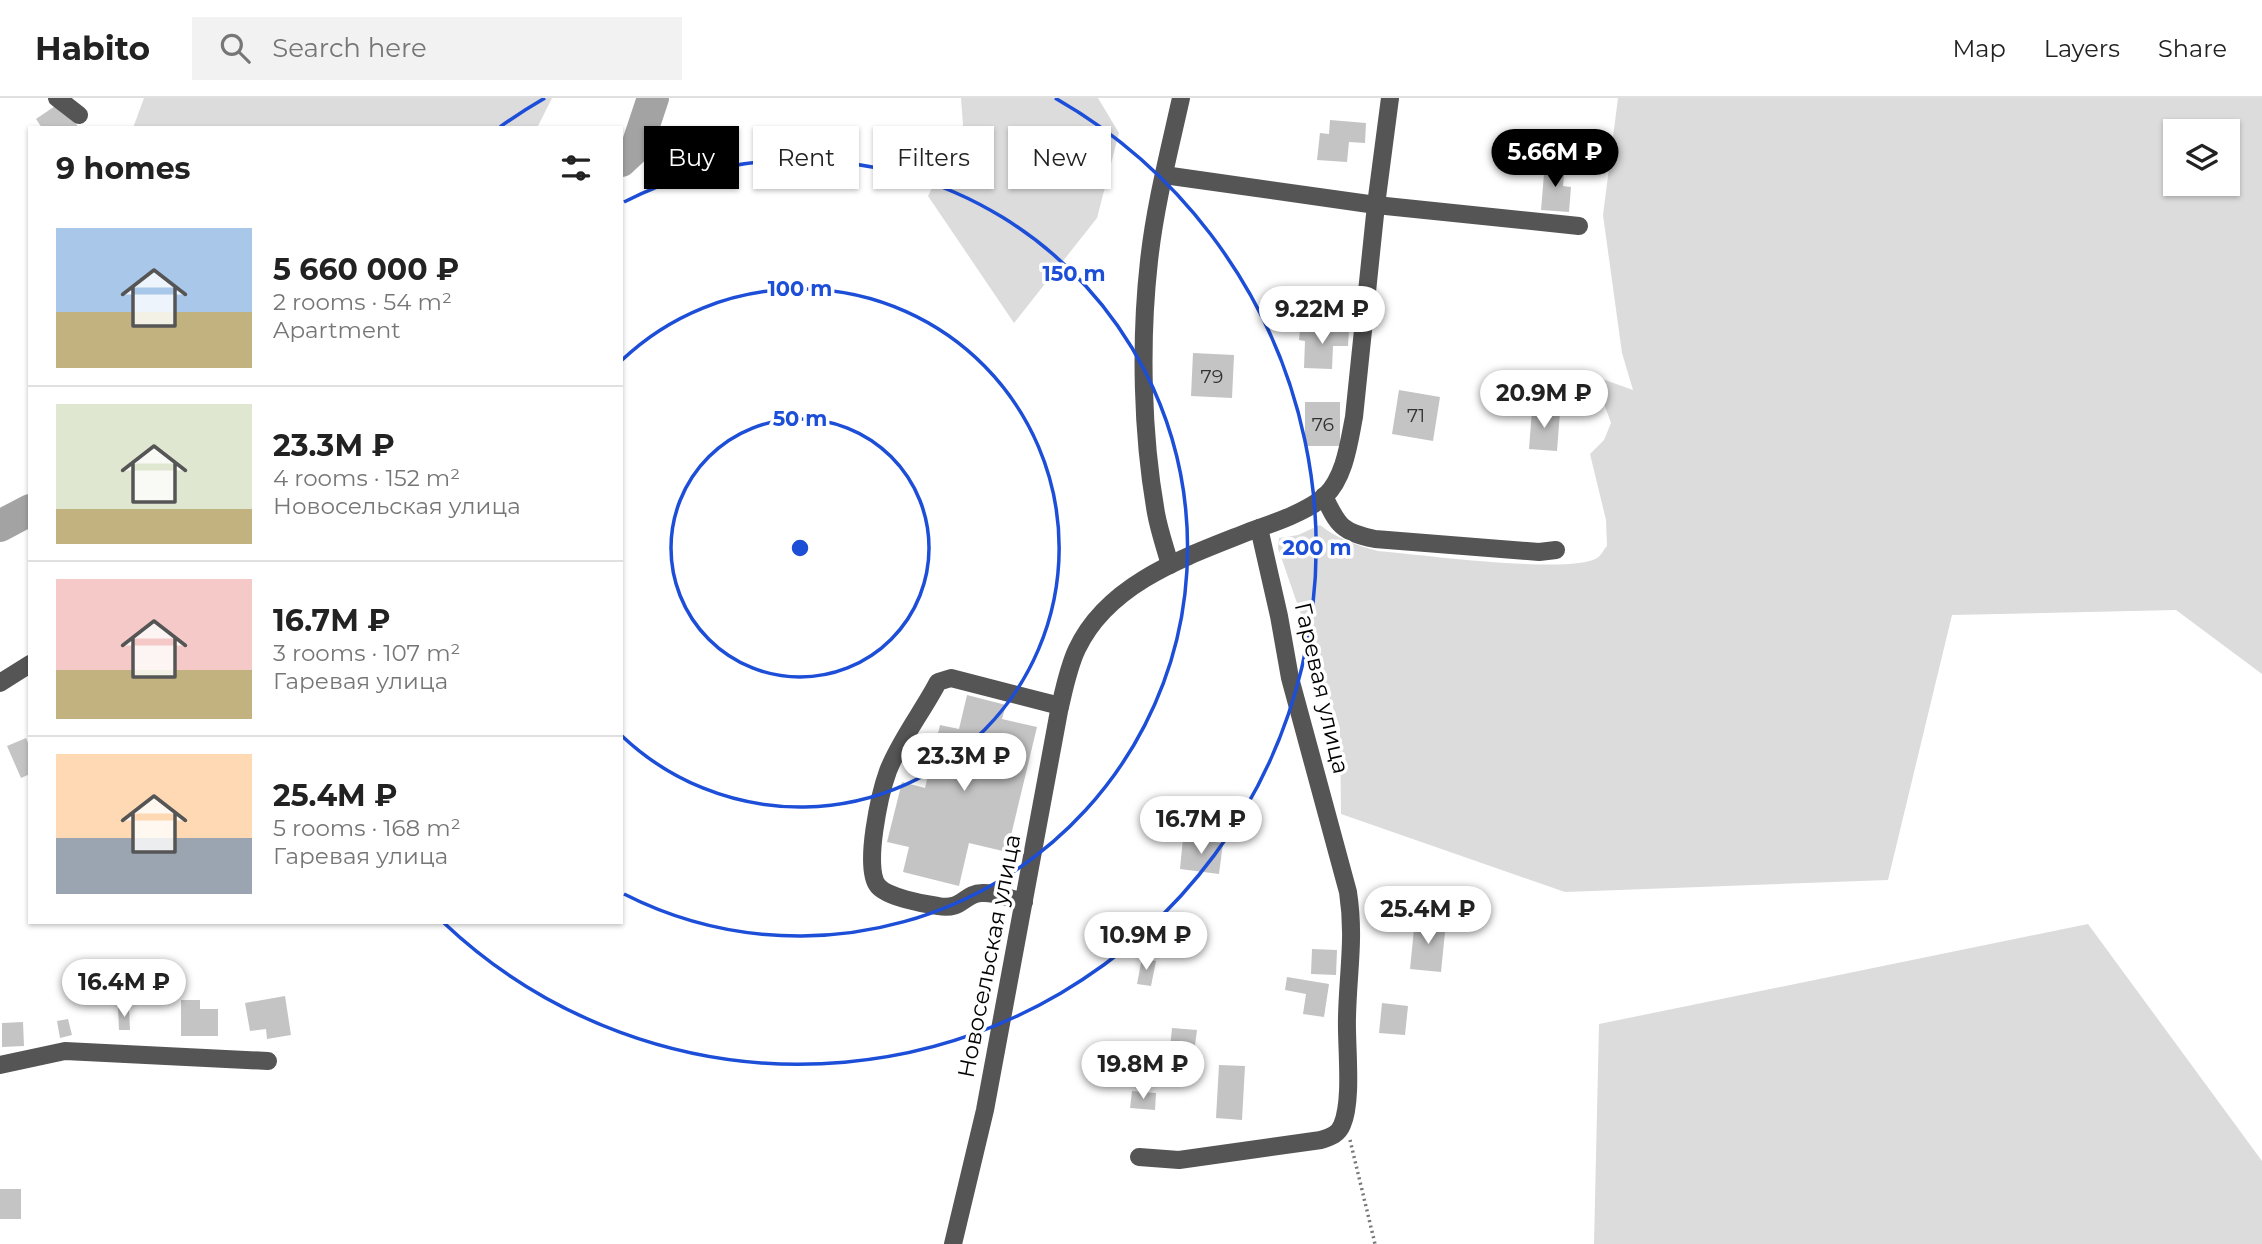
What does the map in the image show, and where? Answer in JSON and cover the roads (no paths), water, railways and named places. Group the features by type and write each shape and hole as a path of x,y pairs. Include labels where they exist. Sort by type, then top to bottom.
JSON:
{"street":[{"path":"57,98 79,115"},
{"path":"1170,565 1156,514 1146,409 1145,335 1149,261 1181,98"},
{"path":"1259,528 1287,517 1324,496 1334,484 1342,466 1354,417 1390,98"},
{"path":"1164,175 1376,205 1579,226"},
{"path":"1324,496 1335,520 1343,529 1365,537 1539,552 1556,550"},
{"name":"Новосельская улица","path":"953,1244 985,1110 1060,706 1076,650 1088,631 1125,593 1170,565 1259,528"},
{"name":"Гаревая улица","path":"1139,1157 1180,1160 1321,1140 1334,1136 1341,1128 1345,1116 1348,1073 1347,1014 1353,920 1348,892 1290,678 1259,528"},
{"path":"0,683 28,665"},
{"path":"1024,902 983,892 950,908 899,897 878,886 872,875 870,856 888,771 938,682 951,678 1060,706"},
{"path":"0,1065 65,1051 268,1060"}],"waterway":[{"path":"623,159 637,146 653,98"},
{"path":"0,526 28,511"}]}
